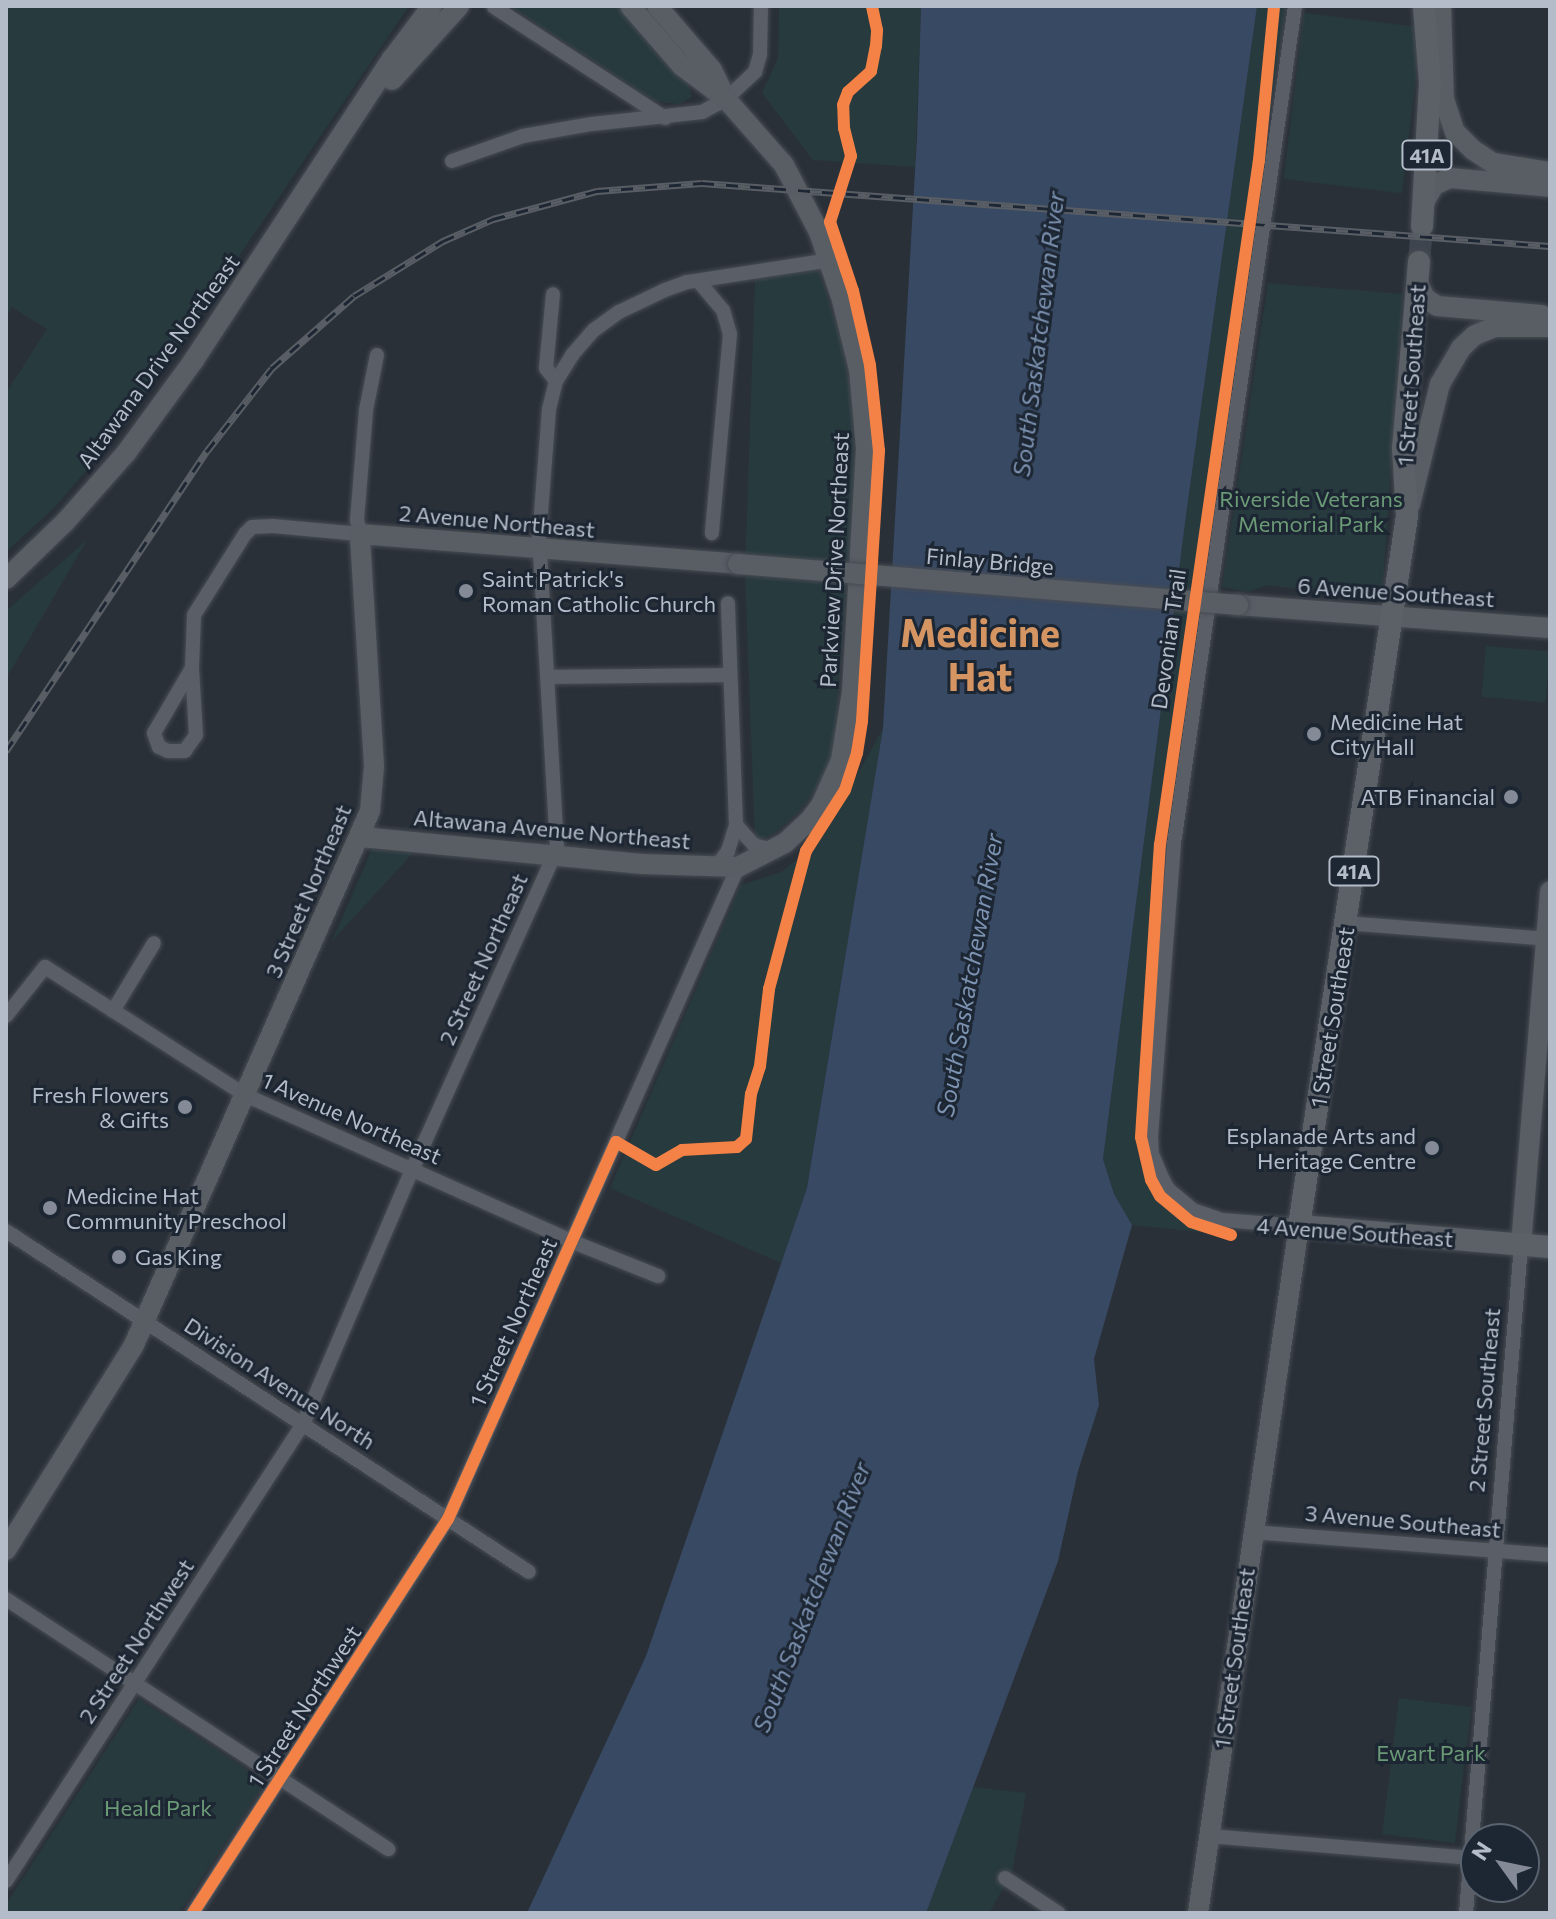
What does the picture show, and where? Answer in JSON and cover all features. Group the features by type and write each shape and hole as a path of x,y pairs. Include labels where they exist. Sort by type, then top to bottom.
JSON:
{"main road":[{"name":"41A","path":"1424,6 1430,83"},
{"name":"41A","path":"1422,226 1430,83 1440,6"},
{"name":"1 Street Southeast","path":"1299,1226 1407,516 1403,448 1418,272"},
{"name":"4 Avenue Southeast","path":"1299,1226 1550,1247"}],"street":[{"name":"Altawana Drive Northeast","path":"6,579 66,521 126,453 194,360 392,59 432,6"},
{"name":"Altawana Drive Northeast","path":"331,156 401,69 459,6"},
{"name":"Parkview Drive Northeast","path":"630,6 682,66 726,99 766,142 796,184 830,260 853,340 864,411 865,499 847,738 833,780 809,821 774,850 738,867"},
{"name":"Parkview Drive Northeast","path":"657,6 712,70 726,99"},
{"path":"452,161 523,136 592,124 702,112 726,99 755,72 760,54 761,6"},
{"name":"4 Avenue Southeast","path":"1295,6 1174,844 1151,1137 1152,1154 1168,1189 1193,1210 1222,1220 1299,1226"},
{"path":"1440,6 1444,99 1455,132 1473,150 1493,163 1550,172"},
{"path":"494,7 665,118"},
{"path":"1424,203 1434,185 1450,178 1550,187"},
{"path":"556,381 581,342 607,320 676,285 830,260"},
{"path":"1418,272 1425,298 1437,306 1550,315"},
{"path":"700,283 723,310 730,334 712,533"},
{"name":"2 Street Northeast","path":"303,1424 412,1170 557,848 540,549 549,409 556,381 546,368 553,294"},
{"path":"1407,516 1440,384 1461,348 1475,335 1495,327 1550,327"},
{"name":"3 Street Northeast","path":"6,1550 121,1368 145,1322 361,837 374,792 357,520 366,410 377,355"},
{"name":"2 Avenue Northeast","path":"192,668 194,615 199,601 252,527 738,564"},
{"name":"Finlay Bridge","path":"738,564 1238,605"},
{"path":"716,867 728,851 736,825 728,603"},
{"name":"6 Avenue Southeast","path":"1238,605 1550,628"},
{"path":"192,668 196,735 185,751 168,751 159,747 154,733 192,668"},
{"path":"547,677 729,675"},
{"path":"736,825 754,845 774,850"},
{"name":"Altawana Avenue Northeast","path":"361,837 554,856 738,867"},
{"name":"1 Street Northeast","path":"448,1519 738,867"},
{"name":"2 Street Southeast","path":"1474,1823 1550,891"},
{"path":"1346,923 1548,939"},
{"path":"113,1011 154,943"},
{"name":"1 Avenue Northeast","path":"6,1016 45,967 245,1095 571,1241 658,1276"},
{"name":"1 Street Southeast","path":"1198,1913 1299,1226"},
{"name":"Division Avenue North","path":"6,1231 529,1572"},
{"name":"2 Street Northwest","path":"6,1881 303,1424"},
{"name":"1 Street Northwest","path":"193,1913 448,1519"},
{"name":"3 Avenue Southeast","path":"1252,1532 1550,1555"},
{"path":"6,1599 388,1849"},
{"path":"1210,1836 1460,1857"},
{"path":"1005,1878 1058,1913"}],"green space":[{"path":"6,6 409,6 120,431 55,507 6,552 6,393 47,329 12,307 6,316"},
{"path":"510,6 618,6 654,51 688,82 692,97 679,104 655,101"},
{"path":"779,6 921,6 915,167 813,160 762,93 778,58"},
{"path":"1257,6 1286,6 1164,845 1145,1136 1153,1177 1166,1198 1197,1222 1231,1235 1132,1225 1114,1194 1103,1159 1187,508"},
{"path":"1304,13 1422,28 1402,193 1284,179"},
{"path":"818,268 841,339 854,404 857,455 834,751 821,782 800,811 775,833 755,842 745,572 755,279"},
{"name":"Riverside Veterans Memorial Park","path":"1268,283 1403,294 1382,598 1266,585 1248,592 1222,587"},
{"path":"87,540 10,672 6,678 6,611"},
{"path":"1486,646 1550,652 1545,702 1482,697"},
{"path":"883,728 807,1188 781,1263 610,1188 741,885 781,872 806,853 827,830"},
{"path":"372,849 413,853 332,941"},
{"name":"Ewart Park","path":"1399,1698 1471,1707 1455,1843 1382,1834"},
{"name":"Heald Park","path":"139,1699 266,1782 179,1913 6,1913 6,1904"},
{"path":"973,1787 1026,1793 1012,1873 989,1913 926,1913"}],"water":[{"name":"South Saskatchewan River","path":"921,6 1257,6 1187,508 1103,1159 1114,1194 1132,1225 1094,1359 1099,1405 1078,1471 1058,1561 926,1913 527,1913 646,1656 807,1188 883,728 917,137"}],"tunnel":[{"path":"1419,262 1422,226"}],"railway":[{"path":"6,751 207,451 272,368 354,296 443,241 493,219 597,191 702,183 1550,246"}],"cycle path":[{"path":"193,1913 448,1519 616,1142 656,1165 682,1150 737,1147 746,1139 751,1094 760,1066 769,989 806,851 845,790 857,753 862,721 879,451 870,365 853,291 830,222 851,156 844,128 843,105 848,92 871,71 876,46 877,30 872,6"},
{"name":"Devonian Trail","path":"1231,1235 1191,1222 1160,1196 1151,1180 1141,1137 1160,845 1259,160 1274,6"}],"place":[{"name":"Saint Patrick's Roman Catholic Church","path":"466,591"},
{"name":"Medicine Hat City Hall","path":"1314,734"},
{"name":"ATB Financial","path":"1511,797"},
{"name":"Fresh Flowers & Gifts","path":"185,1107"},
{"name":"Esplanade Arts and Heritage Centre","path":"1432,1148"},
{"name":"Medicine Hat Community Preschool","path":"50,1208"},
{"name":"Gas King","path":"119,1257"}],"district":[{"name":"Medicine Hat","path":"980,654"}]}
